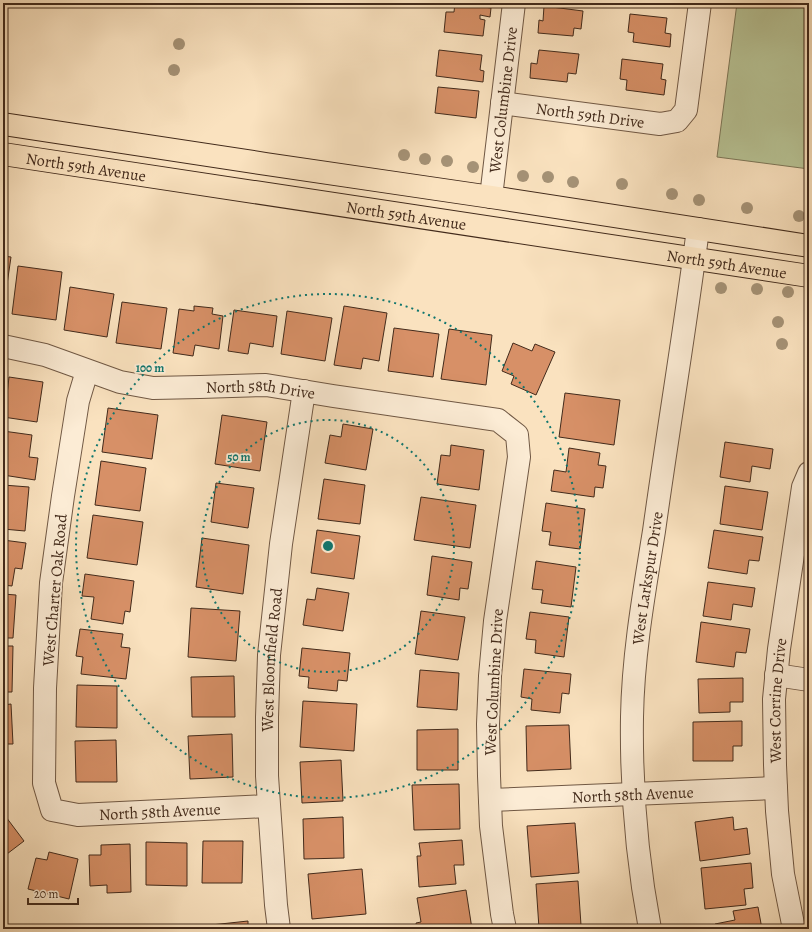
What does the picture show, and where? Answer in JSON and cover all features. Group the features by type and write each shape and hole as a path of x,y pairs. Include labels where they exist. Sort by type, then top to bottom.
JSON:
{"main road":[{"name":"North 59th Avenue","path":"3,124 809,246"},
{"name":"North 59th Avenue","path":"3,154 809,276"}],"street":[{"name":"West Columbine Drive","path":"491,197 514,3"},
{"name":"North 59th Drive","path":"502,103 660,124 677,121 686,110 700,3"},
{"name":"West Larkspur Drive","path":"650,929 645,902 636,828 632,717 642,611 695,259 698,229"},
{"name":"North 58th Drive","path":"3,346 45,355 120,382 154,388 266,385 341,398 498,420 517,435"},
{"name":"West Charter Oak Road","path":"52,810 44,783 45,688 52,583 63,496 78,401 87,371"},
{"name":"West Bloomfield Road","path":"280,929 276,905 268,806 267,717 269,654 281,544 304,391"},
{"name":"West Columbine Drive","path":"506,929 502,914 491,826 488,724 490,676 495,621 519,457 517,435"},
{"name":"West Corrine Drive","path":"794,929 783,874 777,811 774,699 779,648 803,487 809,473"},
{"path":"776,675 809,680"},
{"name":"North 58th Avenue","path":"490,800 776,788"},
{"name":"North 58th Avenue","path":"52,810 78,815 268,806"}],"green space":[{"path":"737,3 809,3 809,169 717,157"}],"building":[{"path":"455,3 491,8 490,17 480,15 480,19 485,20 483,36 444,32 446,12 454,12"},
{"path":"544,6 583,11 581,29 574,28 573,36 538,33 539,20 543,21"},
{"path":"630,14 667,18 665,33 671,34 670,47 633,42 634,33 628,32"},
{"path":"439,50 482,55 480,70 484,71 483,82 436,76"},
{"path":"539,50 579,54 576,74 568,73 567,82 530,78 531,63 537,64"},
{"path":"622,59 663,64 661,79 666,80 664,95 626,90 627,80 620,79"},
{"path":"438,87 479,91 476,118 435,113"},
{"path":"3,256 11,257 3,312"},
{"path":"18,266 62,272 56,320 12,314"},
{"path":"70,287 114,294 107,337 64,330"},
{"path":"122,302 167,308 161,349 116,343"},
{"path":"194,306 213,308 212,314 223,316 219,349 195,345 193,356 173,353 179,309 194,311"},
{"path":"344,306 387,313 379,361 363,358 361,369 334,365"},
{"path":"234,310 277,316 273,347 250,343 248,354 228,351"},
{"path":"287,311 332,318 325,361 281,354"},
{"path":"394,328 439,334 433,377 388,371"},
{"path":"449,329 492,335 486,385 441,379"},
{"path":"513,343 532,351 535,344 555,352 536,395 511,384 514,376 502,371"},
{"path":"9,377 43,382 37,422 3,417 3,394 7,395"},
{"path":"565,393 620,400 614,445 559,437"},
{"path":"108,408 158,415 152,459 102,452"},
{"path":"222,415 267,422 260,471 215,464"},
{"path":"343,424 373,429 366,470 325,463 330,435 341,437"},
{"path":"3,431 32,435 29,457 38,458 35,480 3,475"},
{"path":"725,442 773,449 770,469 752,466 750,482 720,477"},
{"path":"451,445 484,450 479,490 437,484 441,455 450,456"},
{"path":"569,448 600,453 598,465 606,466 603,488 595,487 594,497 551,491 554,470 566,472"},
{"path":"101,461 146,468 140,511 95,505"},
{"path":"324,479 365,485 360,524 318,519"},
{"path":"216,483 254,488 248,528 211,522"},
{"path":"3,485 29,487 25,531 3,529"},
{"path":"725,486 768,492 762,530 720,524"},
{"path":"421,497 476,505 470,548 414,540"},
{"path":"546,503 585,509 580,549 549,545 551,532 542,531"},
{"path":"93,515 143,522 137,565 87,558"},
{"path":"317,530 360,536 354,579 311,573"},
{"path":"714,530 763,537 759,561 749,560 747,574 708,568"},
{"path":"202,538 249,545 243,594 196,587"},
{"path":"3,540 26,543 22,569 15,568 12,586 3,585"},
{"path":"432,556 472,562 468,589 460,588 459,600 427,595"},
{"path":"536,561 576,567 571,607 541,603 543,590 532,589"},
{"path":"85,574 134,581 130,612 125,611 123,624 91,619 94,597 82,596"},
{"path":"708,582 755,588 752,607 733,604 731,620 703,616"},
{"path":"317,588 349,593 343,631 303,625 307,599 315,600"},
{"path":"3,594 16,595 13,638 3,638"},
{"path":"191,608 240,611 236,661 188,657"},
{"path":"421,611 465,617 458,660 415,654"},
{"path":"530,612 569,617 564,657 535,653 536,640 526,639"},
{"path":"701,622 750,629 746,653 736,652 734,667 696,662"},
{"path":"80,629 123,634 121,647 130,648 126,679 81,674 83,657 76,656"},
{"path":"3,646 13,646 12,692 3,692"},
{"path":"302,648 350,653 347,681 338,680 337,691 308,688 309,677 299,676"},
{"path":"524,669 571,674 569,694 562,693 560,713 531,710 532,699 521,697"},
{"path":"420,670 459,673 457,710 417,707"},
{"path":"234,676 235,717 192,717 191,677"},
{"path":"743,678 743,702 730,702 730,712 699,713 698,679"},
{"path":"77,685 117,686 117,728 76,727"},
{"path":"303,701 357,704 354,751 300,747"},
{"path":"11,704 13,744 3,744 3,705"},
{"path":"742,721 742,746 733,746 733,761 693,761 693,722"},
{"path":"569,725 571,769 527,771 526,726"},
{"path":"458,729 458,770 417,770 417,730"},
{"path":"232,734 233,777 190,779 188,736"},
{"path":"116,740 117,782 76,782 75,741"},
{"path":"3,755 6,755 6,797 3,797"},
{"path":"341,760 343,801 302,803 300,762"},
{"path":"807,768 809,768 809,806"},
{"path":"459,784 460,829 414,830 412,785"},
{"path":"3,813 24,841 3,857"},
{"path":"343,817 344,858 304,859 303,819"},
{"path":"733,817 734,830 747,828 750,854 700,861 695,822"},
{"path":"575,823 579,873 531,877 527,826"},
{"path":"462,840 464,865 454,865 456,884 419,887 417,856 421,856 419,843"},
{"path":"203,841 243,841 242,883 202,883"},
{"path":"146,842 187,843 187,886 146,885"},
{"path":"130,844 131,892 107,893 107,885 90,886 89,855 101,855 101,845"},
{"path":"49,852 78,859 69,899 28,889 36,858 47,860"},
{"path":"751,863 753,888 744,889 746,905 705,909 701,868"},
{"path":"362,869 366,914 312,919 308,874"},
{"path":"578,881 581,925 539,928 536,884"},
{"path":"466,890 472,929 417,929 416,923 421,922 417,898"},
{"path":"758,907 762,929 716,929 715,924 735,920 733,911"},
{"path":"248,921 248,929 203,929 202,926"},
{"path":"355,925 356,929 320,929"}]}
